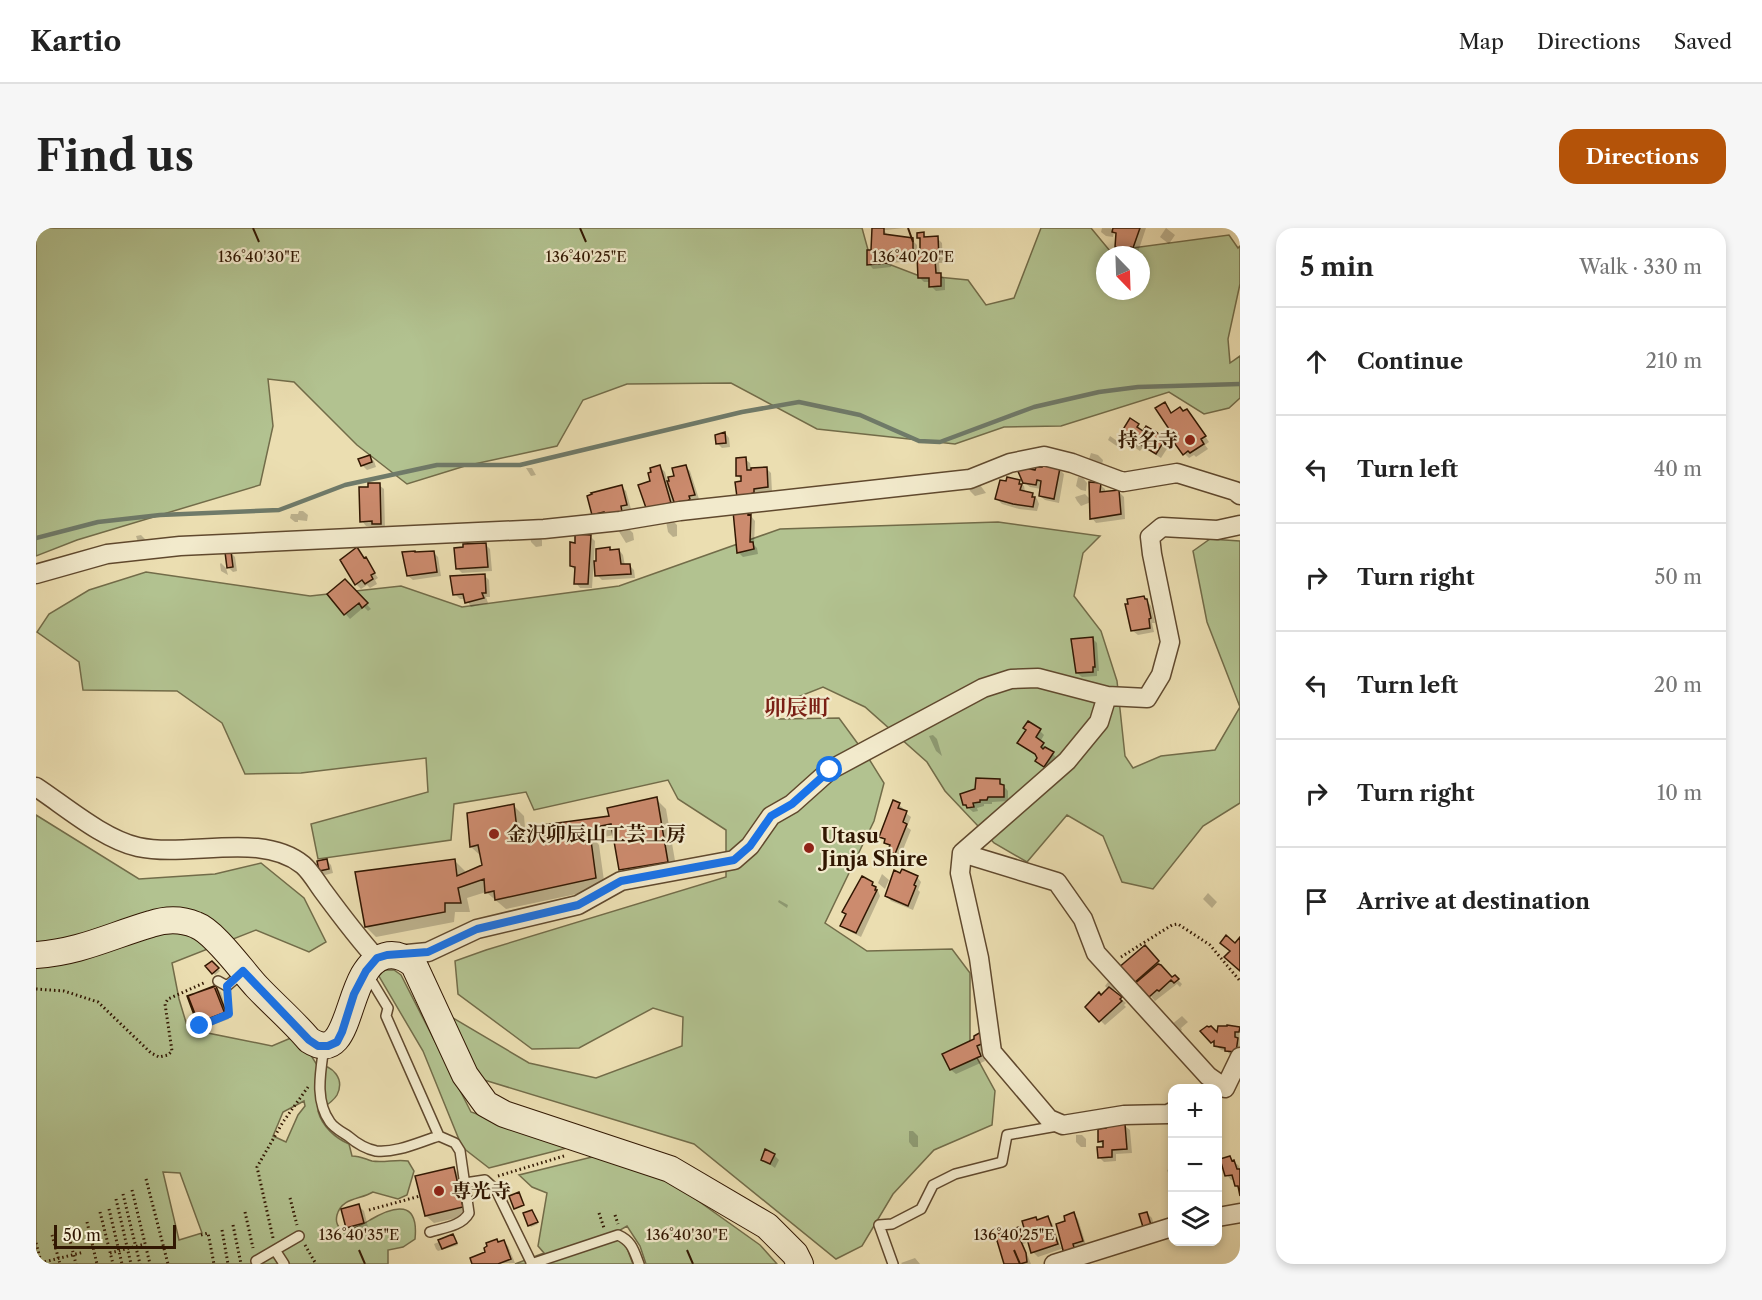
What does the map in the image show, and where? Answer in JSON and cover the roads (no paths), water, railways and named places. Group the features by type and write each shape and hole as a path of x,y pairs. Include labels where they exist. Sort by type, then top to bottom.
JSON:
{"street":[{"path":"36,574 107,554 180,546 544,528 621,520 680,511 970,479 1010,463 1044,456 1072,463 1123,482 1177,473 1238,491"},
{"path":"36,955 69,951 98,943 152,923 171,920 197,925 213,937 235,979 318,1046 323,1057 337,1042 342,1032 354,994 380,962 428,952 477,929 578,905 621,881 734,860 750,846 771,816 792,804 830,770 983,688 1011,680 1038,678 1107,696 1147,698 1161,675 1170,642 1150,537 1162,527 1217,530 1240,525"},
{"path":"1107,696 1099,722 1067,761 962,852 960,873 979,958 992,1052 1049,1119 1063,1125 1124,1115 1168,1114"},
{"path":"36,787 112,837 138,847 169,850 261,847 278,852 303,866 363,944 380,962"},
{"path":"962,852 1057,882 1083,919 1096,953 1215,1084"},
{"path":"380,962 406,958 414,965 465,1075 486,1104 504,1114 670,1169 767,1226 795,1254 800,1264"},
{"path":"1222,1088 1240,1058"},
{"path":"1222,1216 1240,1213"},
{"path":"1054,1264 1168,1229"}],"lane":[{"path":"380,962 388,1008 386,1016 439,1136"},
{"path":"218,981 235,979"},
{"path":"323,1057 321,1098 326,1114 331,1124 356,1143 374,1151 389,1150 439,1136 455,1143 460,1151 469,1213 460,1222 430,1232"},
{"path":"893,1264 879,1225 892,1224 921,1209 933,1185 955,1174 1002,1162 1007,1135 1063,1125"},
{"path":"465,1183 485,1180 496,1190 532,1264 618,1235 626,1238 633,1245 639,1264"},
{"path":"256,1261 299,1236"},
{"path":"275,1250 284,1264"}],"waterway":[{"path":"36,538 98,522 160,515 279,510 345,485 437,465 520,465 742,412 799,402 860,415 919,441 940,442 1034,407 1099,392 1138,387 1240,384"}],"place":[{"name":"持名寺","path":"1190,440"},
{"name":"金沢卯辰山工芸工房","path":"494,834"},
{"name":"Utasu Jinja Shire","path":"809,848"},
{"name":"専光寺","path":"439,1191"}],"district":[{"name":"卯辰町","path":"797,707"}]}
